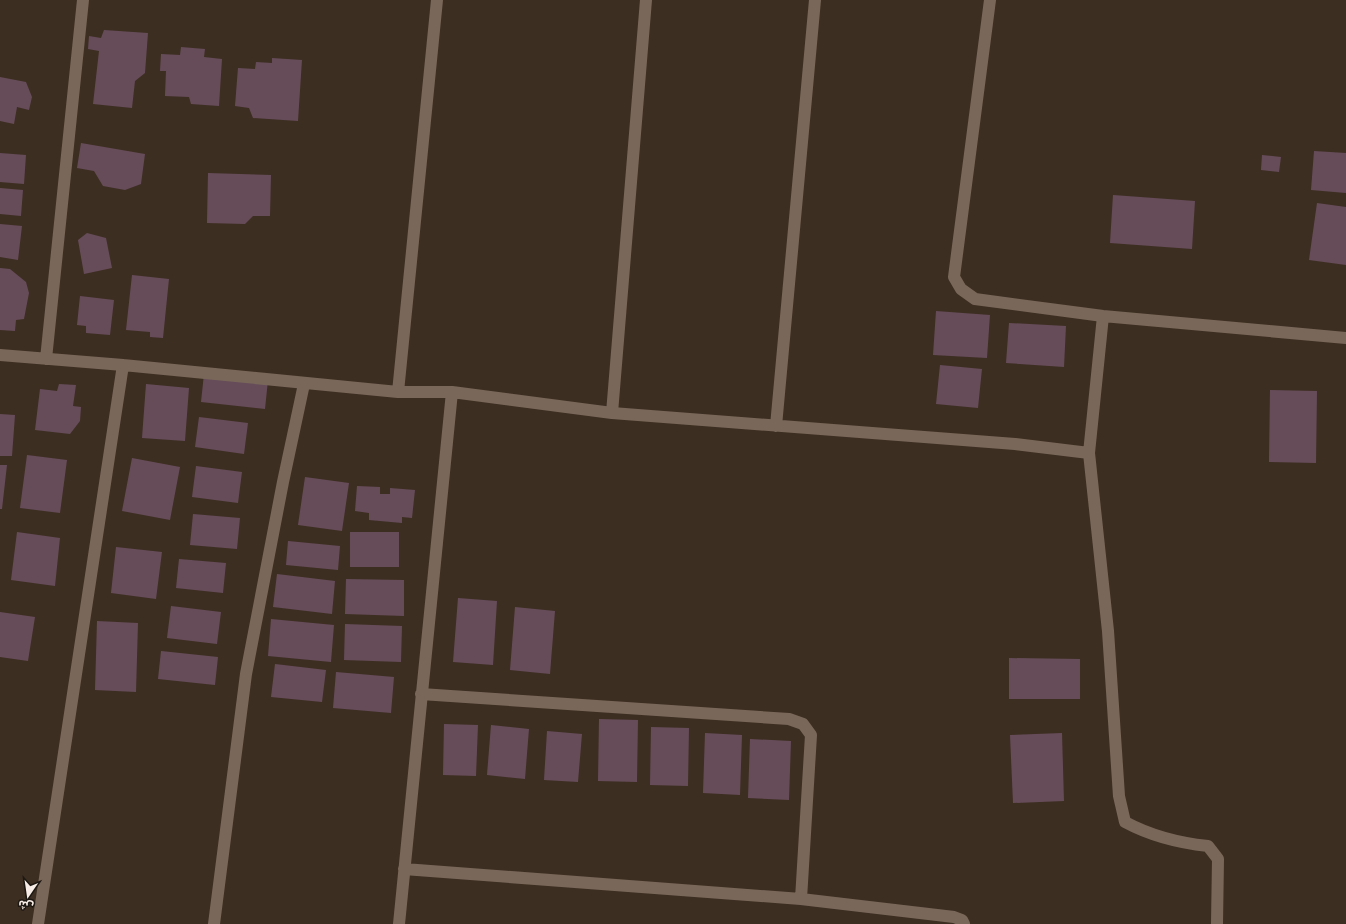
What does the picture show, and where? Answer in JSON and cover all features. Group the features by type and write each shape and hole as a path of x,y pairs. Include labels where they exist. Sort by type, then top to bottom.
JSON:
{"street":[{"path":"46,358 83,0"},
{"path":"398,392 437,0"},
{"path":"612,412 646,0"},
{"path":"776,426 815,0"},
{"path":"990,0 954,276 961,289 975,299 1103,316 1346,338"},
{"path":"1103,316 1088,453 1108,631 1119,796 1125,822 1141,831 1162,838 1208,846 1218,859 1217,924"},
{"path":"0,356 46,358 398,392 452,392 612,412 1007,444 1088,453"},
{"path":"38,924 123,365"},
{"path":"214,924 246,674 282,482 304,384"},
{"path":"399,924 452,392"},
{"path":"421,694 789,719 803,724 811,735 801,899"},
{"path":"404,869 801,899 954,917 962,920 964,924"}],"building":[{"path":"104,30 148,33 145,73 135,81 132,108 93,104 99,51 88,49 89,36 101,38"},
{"path":"181,47 205,49 204,57 222,59 219,106 191,104 189,97 165,96 166,71 160,71 161,54 180,55"},
{"path":"272,58 302,60 298,121 253,118 249,108 235,106 238,68 255,69 256,62 272,63"},
{"path":"0,77 26,82 32,97 29,110 17,107 14,124 0,121"},
{"path":"81,143 145,154 141,184 125,190 103,186 94,171 77,168"},
{"path":"1314,151 1346,153 1346,193 1311,190"},
{"path":"0,153 26,155 24,184 0,182"},
{"path":"1262,155 1281,157 1279,172 1261,170"},
{"path":"208,173 271,175 270,216 253,216 245,224 207,223"},
{"path":"0,188 23,190 21,216 0,214"},
{"path":"1113,195 1195,201 1192,249 1110,243"},
{"path":"1317,203 1346,207 1346,265 1309,260"},
{"path":"0,224 22,226 18,260 0,257"},
{"path":"87,233 106,238 112,268 84,274 78,240"},
{"path":"0,268 10,269 26,282 29,293 24,319 16,320 15,331 0,330"},
{"path":"132,275 169,279 163,338 150,337 150,332 126,330"},
{"path":"80,296 114,300 110,335 86,333 86,326 77,325"},
{"path":"936,311 990,315 987,358 933,355"},
{"path":"1009,323 1066,326 1064,367 1006,363"},
{"path":"940,365 982,369 978,408 936,404"},
{"path":"204,374 268,380 265,409 201,402"},
{"path":"59,384 76,385 73,406 81,407 80,421 70,434 35,430 40,389 57,391"},
{"path":"146,384 189,388 185,441 142,438"},
{"path":"1270,390 1317,391 1316,463 1269,462"},
{"path":"0,414 15,415 12,456 0,456"},
{"path":"199,417 248,423 244,454 195,447"},
{"path":"27,455 67,460 60,513 20,508"},
{"path":"132,458 180,467 170,520 122,511"},
{"path":"0,465 7,465 2,509 0,509"},
{"path":"196,466 242,472 238,503 192,497"},
{"path":"305,477 349,483 342,531 298,525"},
{"path":"357,486 380,487 380,494 390,494 390,488 415,490 412,518 402,517 402,523 369,520 369,513 355,511"},
{"path":"193,514 240,518 237,549 190,545"},
{"path":"17,532 60,538 55,586 11,580"},
{"path":"350,532 399,532 399,567 350,567"},
{"path":"288,541 340,546 338,570 286,565"},
{"path":"116,547 162,552 156,599 111,593"},
{"path":"179,559 226,563 223,593 176,588"},
{"path":"277,574 335,581 332,614 273,607"},
{"path":"346,579 404,580 404,616 345,614"},
{"path":"458,598 497,601 493,665 453,662"},
{"path":"171,606 221,612 217,644 167,638"},
{"path":"515,607 555,611 550,674 510,670"},
{"path":"0,612 35,617 28,661 0,657"},
{"path":"271,619 334,625 331,662 268,656"},
{"path":"97,621 138,623 136,692 95,690"},
{"path":"345,624 402,626 401,662 344,660"},
{"path":"161,651 218,657 215,685 158,679"},
{"path":"1009,658 1080,659 1080,699 1009,699"},
{"path":"275,664 326,670 322,702 271,697"},
{"path":"336,672 394,677 391,713 333,708"},
{"path":"599,719 638,720 637,782 598,781"},
{"path":"444,724 478,725 476,776 443,775"},
{"path":"491,725 529,729 525,779 487,775"},
{"path":"651,727 689,728 688,786 650,785"},
{"path":"547,731 582,734 578,782 544,780"},
{"path":"705,733 742,735 740,795 703,793"},
{"path":"1062,733 1064,801 1013,803 1010,735"},
{"path":"750,739 791,741 789,800 748,798"}]}
